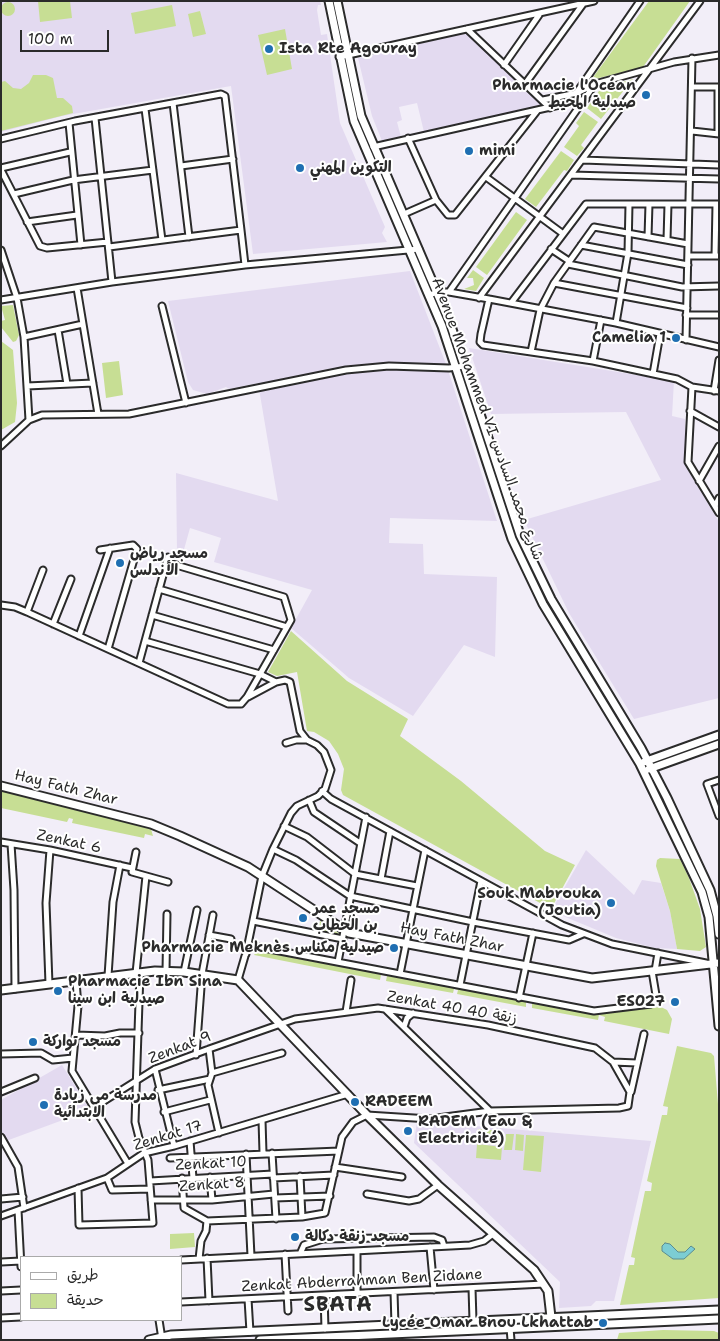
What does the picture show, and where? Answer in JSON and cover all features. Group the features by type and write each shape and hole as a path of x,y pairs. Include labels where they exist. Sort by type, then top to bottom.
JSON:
{"main road":[{"name":"Avenue Mohammed VI شارع محمد السادس","path":"329,1 361,116 438,292 465,366 516,525 540,579 568,629 652,767 710,890 717,916 719,934"},
{"name":"Avenue Mohammed VI شارع محمد السادس","path":"337,1 350,108 358,134 429,295 456,367 507,527 531,582 560,634 644,771 702,892 709,917 716,963 719,1026"},
{"path":"507,527 516,525"},
{"path":"560,634 568,629"},
{"path":"582,669 590,664"},
{"path":"640,764 719,735"},
{"path":"644,771 719,744"},
{"name":"Hay Fath Zhar","path":"1,786 151,824 240,863 262,876 344,935 406,943 592,978 716,963"},
{"path":"1,990 138,972 184,972 238,980 366,1114 438,1185 534,1270 545,1284 550,1299 552,1326"},
{"path":"149,1340 250,1332 719,1308"},
{"path":"260,1340 344,1338 510,1328 716,1319"}],"street":[{"path":"343,56 540,15 594,1"},
{"path":"577,92 640,1"},
{"path":"479,298 700,1"},
{"path":"525,84 583,4"},
{"path":"504,64 540,15"},
{"path":"467,29 550,108"},
{"path":"543,100 577,92 595,84 692,58 719,55"},
{"path":"686,340 693,87 692,58"},
{"path":"449,292 595,84"},
{"path":"692,131 718,134 718,87 693,87"},
{"path":"1,139 68,123 145,108 221,94 225,96 245,264"},
{"path":"373,147 586,99"},
{"path":"173,103 190,237"},
{"path":"145,108 162,240"},
{"path":"408,138 436,200 448,215 455,215 537,110"},
{"path":"95,118 112,282"},
{"path":"68,123 81,245"},
{"path":"70,152 1,169 36,242 41,247 162,240 241,230"},
{"path":"181,166 232,159"},
{"path":"582,160 719,165"},
{"path":"14,194 73,180 152,170"},
{"path":"571,175 719,179"},
{"path":"486,177 562,233"},
{"path":"404,214 436,200"},
{"path":"511,304 562,233 586,204 717,204 717,256 688,256"},
{"path":"616,323 628,253 630,234 629,204"},
{"path":"648,237 649,204"},
{"path":"667,240 668,204"},
{"path":"27,222 77,215"},
{"path":"531,352 540,310 554,283 594,227 688,244"},
{"path":"582,245 688,265"},
{"path":"1,300 112,282 245,264 419,249"},
{"path":"551,249 568,262 624,275 682,287 719,286"},
{"path":"1,250 18,298 24,337 29,420"},
{"path":"554,283 687,308"},
{"path":"77,288 98,414"},
{"path":"429,295 438,292 449,292 489,299 616,323 719,347"},
{"path":"489,299 481,334 481,344 593,361 676,379 692,387 716,391 719,360"},
{"path":"162,306 186,402"},
{"path":"686,315 719,315"},
{"path":"593,361 601,320"},
{"path":"24,337 83,324"},
{"path":"58,330 67,384"},
{"path":"653,374 660,334"},
{"path":"1,446 29,420 42,416 129,414 346,370 389,366 465,366"},
{"path":"28,386 93,383"},
{"path":"692,387 687,458 719,513"},
{"path":"690,411 719,427"},
{"path":"699,481 719,446"},
{"path":"715,506 719,498"},
{"path":"100,550 132,545 137,549 108,649"},
{"path":"79,636 110,548"},
{"path":"1,605 15,607 139,663 233,705 241,704 247,697 291,620 284,597 167,560 139,663"},
{"path":"26,612 43,570"},
{"path":"53,624 71,579"},
{"path":"159,589 287,627"},
{"path":"152,615 274,650"},
{"path":"145,641 260,674 276,682"},
{"path":"238,980 246,955 262,876 273,849 284,826 297,806 322,791 329,780 329,761 321,748 307,740 300,731 291,684 285,680 276,682 247,697"},
{"path":"286,743 296,740 307,740"},
{"path":"718,813 707,784 719,780"},
{"path":"322,791 331,799 424,850 583,934 612,944 706,963"},
{"path":"309,800 314,812 360,843"},
{"path":"338,962 366,817"},
{"path":"284,826 307,837 355,874 417,886"},
{"path":"381,879 390,831"},
{"name":"Zenkat 6","path":"1,842 120,865 132,868 132,872 168,882"},
{"path":"11,844 14,890 15,989"},
{"path":"273,849 296,860 350,896 412,910 569,940 583,934"},
{"path":"49,984 46,903 50,850"},
{"path":"400,974 424,850"},
{"path":"132,868 136,852"},
{"path":"108,976 113,902 120,865"},
{"path":"78,1188 79,1226 153,1223 148,1160 144,1153 135,1122 139,1033 138,972 146,876"},
{"path":"460,985 481,881"},
{"path":"184,972 197,910"},
{"path":"166,971 167,914"},
{"path":"196,1055 202,974 213,915"},
{"path":"253,921 344,935"},
{"path":"519,998 533,933"},
{"path":"209,935 231,939"},
{"path":"248,945 594,1011 651,1004 656,995 654,971 658,953"},
{"path":"346,1012 351,980"},
{"path":"76,981 78,1006 73,1058 74,1075 127,1162"},
{"path":"385,1009 490,1111"},
{"name":"Zenkat 40 زنقة 40","path":"282,1024 300,1018 385,1009 581,1044 595,1048 613,1062"},
{"path":"404,1027 407,1018 413,1013"},
{"name":"Zenkat 9","path":"93,1108 155,1069 282,1024"},
{"path":"76,1035 105,1036 120,1033 139,1033"},
{"path":"182,1178 183,1201 186,1210 207,1221 302,1217 325,1213 338,1151 344,1132 353,1122 366,1114 430,1119 490,1111 619,1108 628,1106 644,1034"},
{"path":"209,1049 211,1076 208,1085 219,1133"},
{"path":"1,1054 41,1053 53,1060 73,1058"},
{"path":"158,1090 211,1076 282,1053"},
{"path":"613,1062 637,1063"},
{"path":"613,1062 630,1092"},
{"path":"155,1069 158,1090 174,1146"},
{"path":"1,1092 35,1078"},
{"name":"Zenkat 17","path":"1,1216 107,1178 127,1162 144,1153 219,1133 348,1094"},
{"path":"164,1112 210,1100"},
{"path":"262,1120 263,1153"},
{"path":"1,1137 18,1167 24,1208"},
{"path":"190,1141 193,1178"},
{"path":"170,1158 338,1151"},
{"path":"272,1153 276,1218"},
{"path":"246,1154 251,1256"},
{"path":"335,1167 402,1177"},
{"name":"Zenkat 10","path":"150,1181 246,1175 334,1175"},
{"path":"300,1176 302,1217"},
{"path":"210,1177 212,1200"},
{"path":"107,1178 112,1190 150,1189"},
{"path":"366,1194 410,1201 419,1199 438,1185"},
{"name":"Zenkat 8","path":"151,1200 212,1200 248,1196 330,1196"},
{"path":"1,1199 23,1197"},
{"path":"18,1210 21,1256"},
{"path":"199,1259 201,1242 206,1231 207,1221"},
{"path":"182,1260 480,1243 493,1234"},
{"path":"300,1254 302,1248 308,1242 324,1239 434,1237 442,1240 444,1246"},
{"path":"430,1247 434,1290"},
{"path":"357,1251 357,1294"},
{"path":"285,1254 288,1311"},
{"path":"207,1258 209,1301"},
{"path":"1,1262 20,1261"},
{"name":"Zenkat Abderrahman Ben Zidane","path":"182,1302 545,1284"},
{"path":"472,1288 473,1321"},
{"path":"1,1291 20,1290"},
{"path":"394,1292 395,1325"},
{"path":"324,1295 325,1329"},
{"path":"248,1299 250,1332"},
{"path":"1,1318 20,1317"},
{"path":"160,1321 162,1338"},
{"path":"510,1328 511,1340"}],"shaded area":[{"path":"1,1 320,1 321,5 318,5 317,10 321,35 327,34 340,123 385,227 382,233 387,242 253,254 231,86 62,116 1,132"},
{"path":"466,33 542,105 424,132 417,103 399,107 402,120 397,122 401,137 382,141 372,116 358,58"},
{"path":"410,271 446,364 497,521 390,518 389,543 423,544 424,574 497,577 495,657 464,645 413,716 349,678 291,628 312,590 214,562 221,538 190,528 183,553 177,551 176,473 278,501 258,383 229,389 226,387 207,394 193,390 188,382 168,301"},
{"path":"469,348 674,381 672,416 685,419 685,465 719,522 719,698 634,719 569,613 524,520 661,480 626,412 491,414"},
{"name":"Souk Mabrouka (Joutia)","path":"586,850 634,895 642,880 661,883 670,911 677,949 655,948 616,938 551,911"},
{"name":"مدرسة مي زيادة الابتدائية","path":"62,1065 90,1110 6,1141 1,1134 1,1100"},
{"path":"417,1121 651,1141 614,1301 596,1301 591,1306 559,1308 560,1282 414,1143"}],"green space":[{"path":"38,1 70,1 72,18 40,22"},
{"path":"649,1 690,1 643,67 591,80"},
{"path":"5,2 11,2 15,9 11,16 5,16 1,12 1,6"},
{"path":"172,5 176,26 135,34 131,13"},
{"path":"200,11 206,34 193,37 188,14"},
{"path":"285,29 292,69 267,75 258,35"},
{"path":"33,75 46,75 53,78 57,98 63,98 72,106 73,113 1,131 1,82 5,81 13,88 21,89 29,83"},
{"path":"633,79 601,119 587,108 601,88"},
{"path":"584,112 598,122 581,145 584,148 577,156 564,147 579,126 576,123"},
{"path":"561,151 574,160 536,207 525,199"},
{"path":"516,212 527,220 487,275 476,267"},
{"path":"473,270 484,278 476,291 464,289 474,285 473,278 467,278"},
{"path":"13,305 19,335 16,341 13,342 1,327 1,321 5,320 1,306"},
{"path":"1,341 13,350 17,403 15,422 1,430"},
{"path":"119,361 123,395 106,398 102,363"},
{"path":"291,631 347,681 408,719 400,736 461,781 545,851 575,865 551,909 343,795 341,790 344,769 338,754 329,741 314,732 307,731 297,672 277,676 268,672"},
{"path":"1,791 151,829 153,836 145,834 144,838 72,823 73,819 69,818 67,822 1,808"},
{"path":"660,858 680,859 689,878 700,909 706,947 700,951 677,949 670,911 656,866 657,860"},
{"path":"320,921 340,934 340,935 317,931"},
{"path":"257,951 592,1014 661,1007 667,1010 672,1019 669,1034 604,1021 605,1017 599,1015 598,1020 532,1008 532,1003 526,1002 526,1007 457,994 458,990 454,989 453,993 386,981 387,976 381,975 380,980 254,955"},
{"path":"677,1046 711,1053 714,1056 719,1116 719,1298 620,1305 629,1265 634,1265 635,1258 631,1257 645,1191 651,1191 652,1183 647,1181 662,1115 667,1115 668,1107 663,1106"},
{"path":"478,1129 503,1131 502,1145 477,1143"},
{"path":"506,1134 514,1134 512,1150 504,1150"},
{"path":"516,1134 524,1135 523,1151 515,1150"},
{"path":"526,1135 544,1136 541,1172 523,1170"},
{"path":"477,1144 502,1147 501,1160 476,1158"},
{"path":"194,1233 195,1247 170,1249 170,1234"},
{"path":"663,1330 714,1331 719,1333 719,1340 617,1340 619,1333"}],"water":[{"path":"665,1243 670,1244 678,1252 685,1252 691,1246 695,1249 684,1259 673,1259 662,1251 662,1246"}],"place":[{"name":"Ista Rte Agouray","path":"269,49"},
{"name":"Pharmacie l'Océan صيدلية المحيط","path":"646,95"},
{"name":"mimi","path":"469,151"},
{"name":"التكوين المهني","path":"300,168"},
{"name":"Camelia 1","path":"676,338"},
{"name":"مسجد رياض الأندلس","path":"120,563"},
{"name":"Souk Mabrouka (Joutia)","path":"611,903"},
{"name":"مسجد عمر بن الخطاب","path":"303,918"},
{"name":"Pharmacie Meknès صيدلية مكناس","path":"394,948"},
{"name":"Pharmacie Ibn Sina صيدلية ابن سينا","path":"58,991"},
{"name":"ES027","path":"675,1002"},
{"name":"مسجد تواركة","path":"33,1042"},
{"name":"RADEEM","path":"355,1102"},
{"name":"مدرسة مي زيادة الابتدائية","path":"44,1105"},
{"name":"RADEM (Eau & Electricité)","path":"408,1131"},
{"name":"مسجد زنقة دكالة","path":"295,1237"},
{"name":"Lycée Omar Bnou Lkhattab","path":"603,1323"}],"district":[{"name":"SBATA","path":"338,1306"}]}
